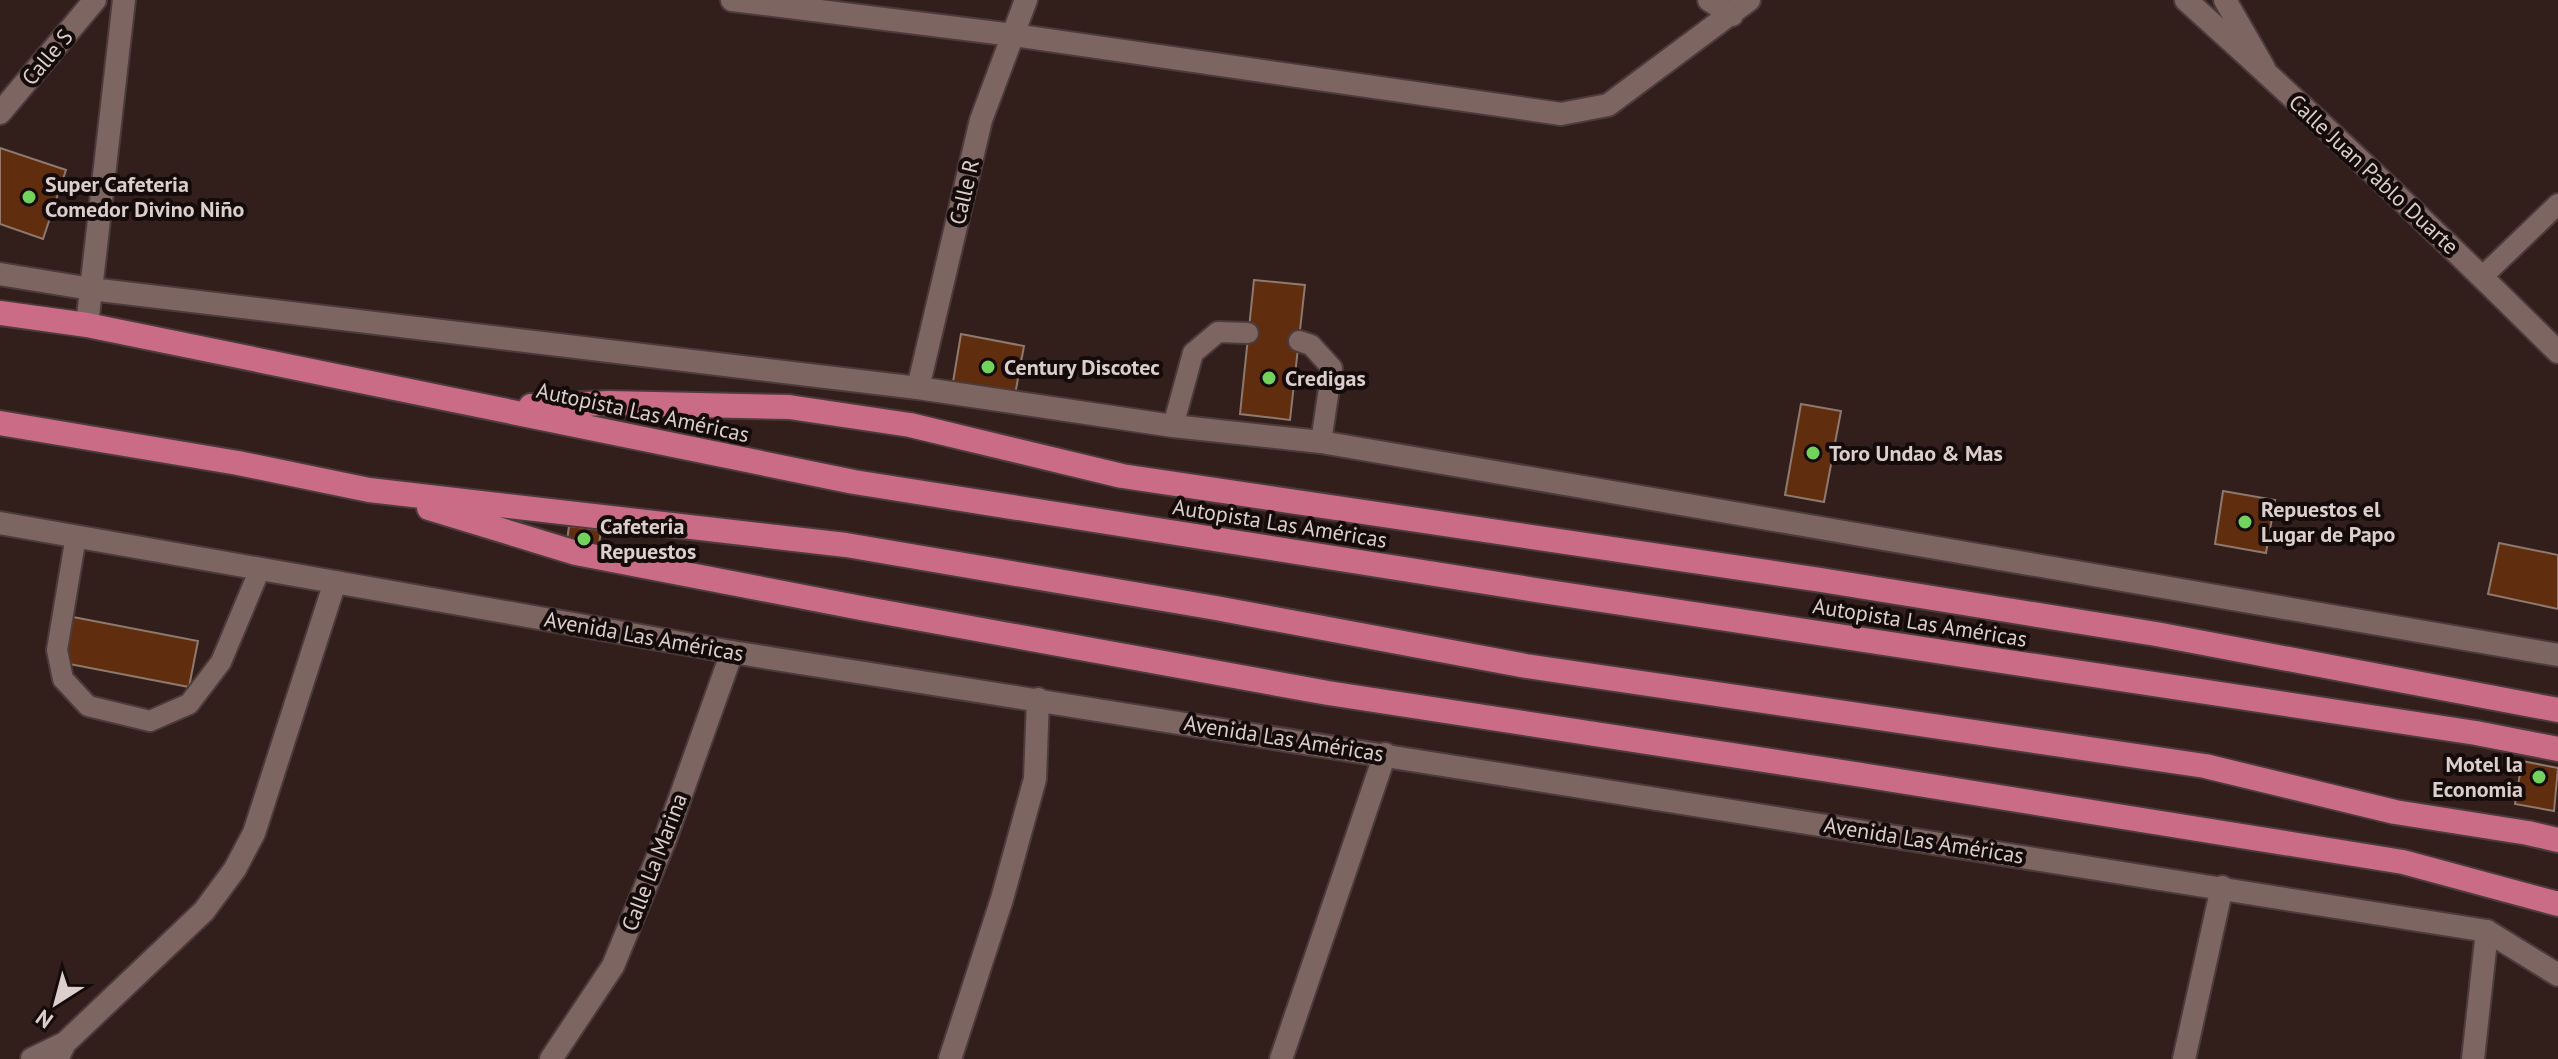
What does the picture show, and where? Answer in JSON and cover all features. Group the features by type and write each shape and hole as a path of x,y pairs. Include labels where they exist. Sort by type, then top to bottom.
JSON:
{"highway":[{"name":"Autopista Las Américas","path":"0,313 87,325 854,482 1510,586 2476,733 2558,749"},
{"path":"491,407 609,403 789,407 910,425 1122,476 2126,629 2558,710"},
{"path":"0,423 238,463 369,490 846,545 1216,608 1526,666 2205,766 2395,812 2558,840"},
{"path":"369,490 576,553 861,608 1328,693 2403,862 2558,904"}],"street":[{"name":"Calle S","path":"0,113 95,0"},
{"path":"87,325 124,0"},
{"path":"732,0 1013,35 1561,114 1608,105 1749,0"},
{"name":"Calle R","path":"918,388 981,120 1026,0"},
{"path":"1709,0 1732,15"},
{"name":"Calle Juan Pablo Duarte","path":"2186,0 2267,72 2558,352"},
{"path":"2225,0 2267,72"},
{"path":"0,274 91,289 918,388 1173,426 1321,442 2558,655"},
{"name":"Avenida Las Américas","path":"0,523 732,652 2487,931 2558,975"},
{"path":"32,1059 61,1051 204,911 235,869 254,833 335,582"},
{"name":"Calle La Marina","path":"551,1059 613,966 666,837 732,652"},
{"path":"950,1059 1002,899 1035,779 1038,699"},
{"path":"1281,1059 1385,754"},
{"path":"2184,1059 2222,887"},
{"path":"2473,1059 2487,931"}],"lane":[{"path":"2482,277 2558,204"},
{"path":"1173,426 1193,353 1218,332 1248,333"},
{"path":"1299,341 1311,345 1332,368 1321,442"},
{"path":"76,536 57,650 63,679 88,706 150,721 189,704 221,662 260,569"}],"building":[{"name":"Super Cafeteria Comedor Divino Niño","path":"0,148 66,170 43,239 0,224"},
{"name":"Credigas","path":"1254,280 1305,285 1290,420 1240,414"},
{"name":"Century Discotec","path":"961,334 1024,346 1014,400 952,388"},
{"name":"Toro Undao & Mas","path":"1801,404 1841,411 1824,502 1785,495"},
{"name":"Repuestos el Lugar de Papo","path":"2223,491 2275,500 2266,553 2215,544"},
{"name":"Cafeteria Repuestos","path":"569,526 601,530 598,553 566,548"},
{"path":"2499,543 2558,555 2558,609 2488,594"},
{"path":"73,617 198,641 189,687 64,663"},
{"name":"Motel la Economia","path":"2522,761 2558,768 2554,811 2515,804"}],"place":[{"name":"Super Cafeteria Comedor Divino Niño","path":"29,197"},
{"name":"Century Discotec","path":"988,367"},
{"name":"Credigas","path":"1269,378"},
{"name":"Toro Undao & Mas","path":"1813,453"},
{"name":"Repuestos el Lugar de Papo","path":"2245,522"},
{"name":"Cafeteria Repuestos","path":"584,539"},
{"name":"Motel la Economia","path":"2539,777"}]}
